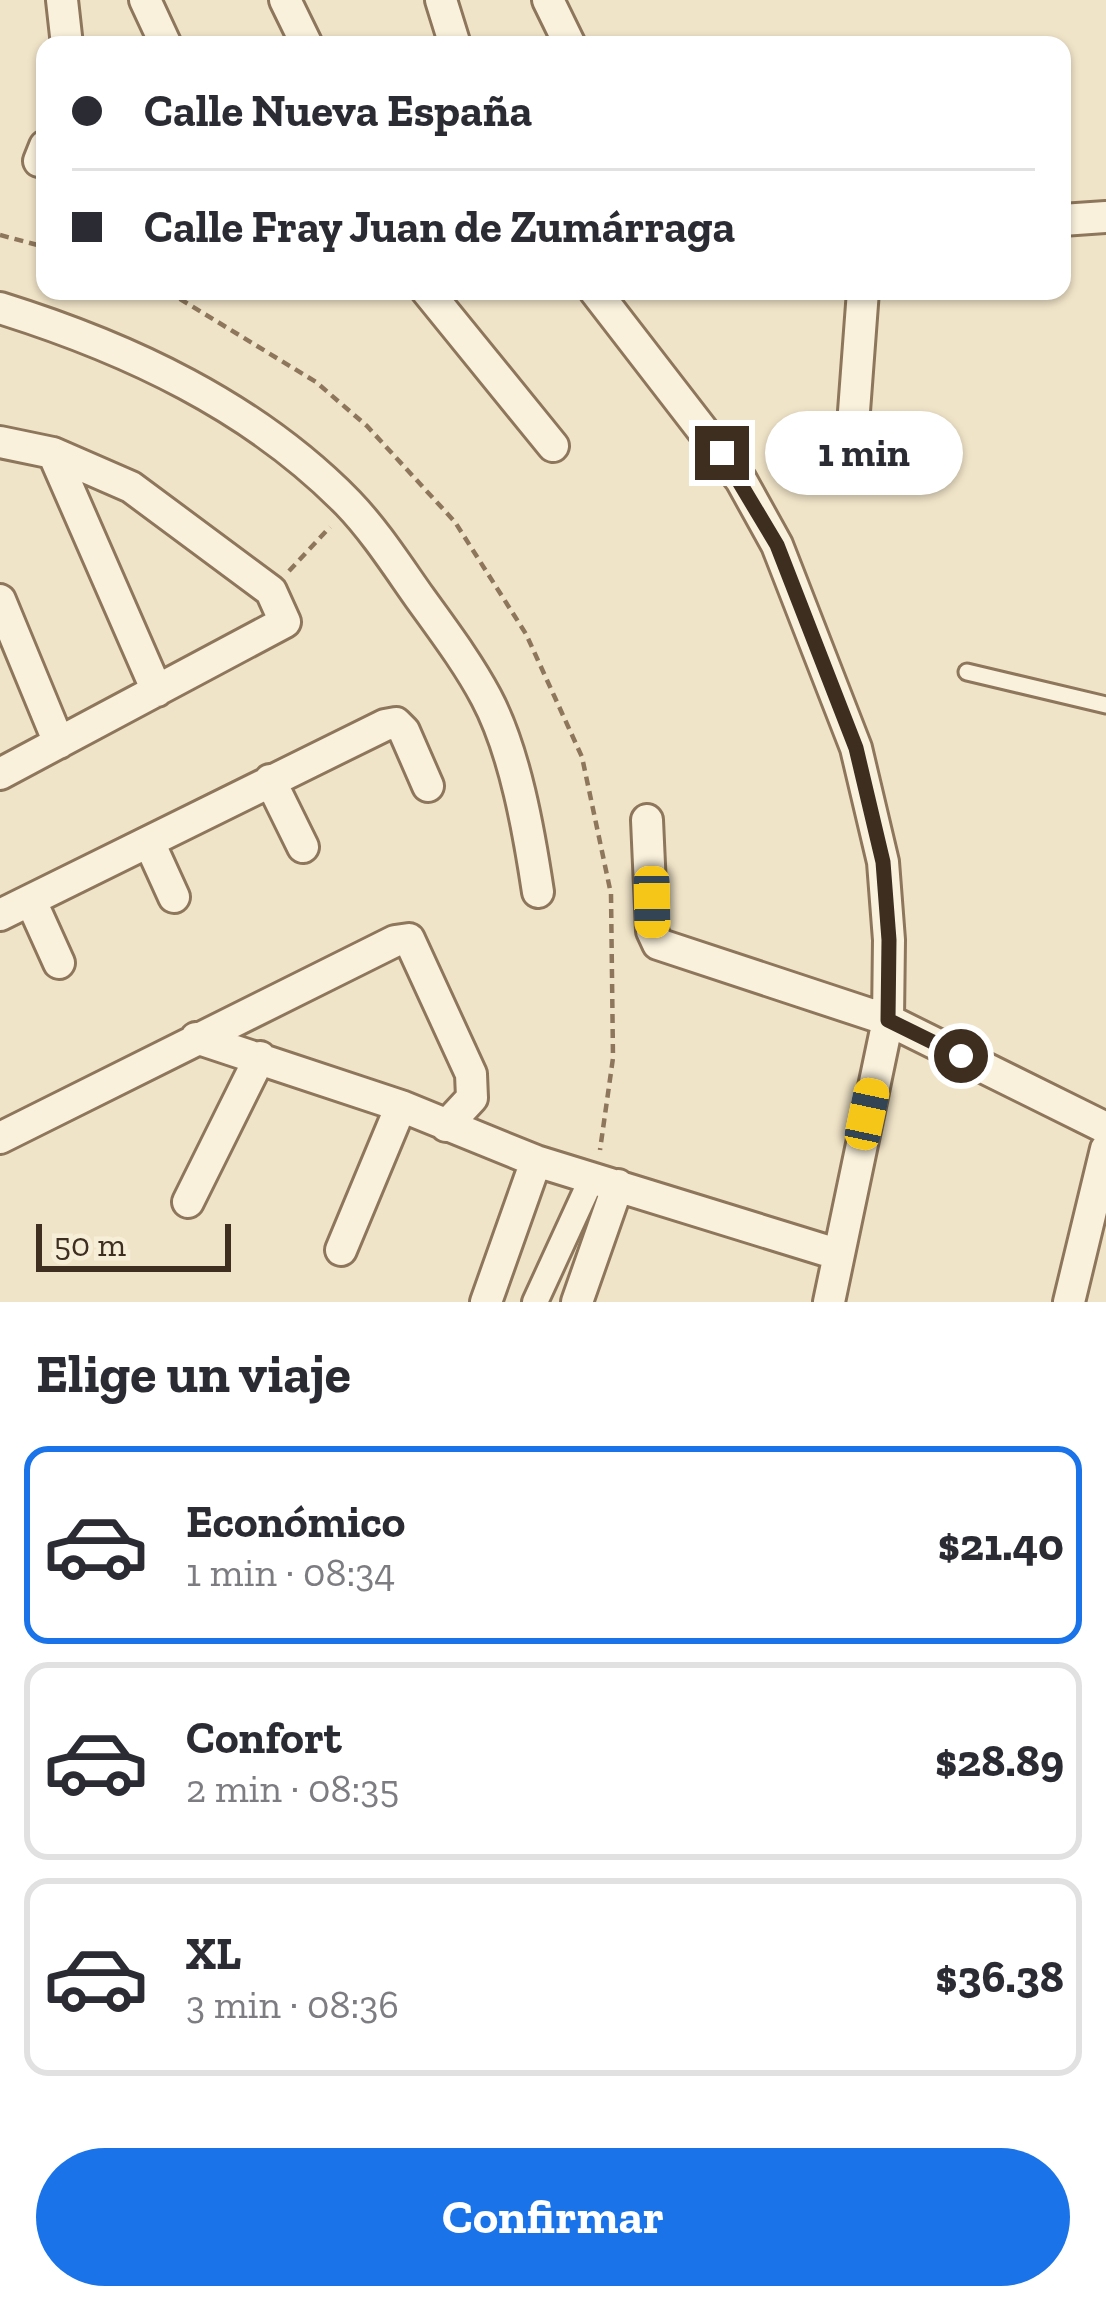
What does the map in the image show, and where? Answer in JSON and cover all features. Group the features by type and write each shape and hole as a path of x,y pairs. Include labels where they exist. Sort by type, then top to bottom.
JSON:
{"street":[{"path":"62,0 66,36"},
{"path":"145,0 162,36"},
{"path":"285,0 303,36"},
{"path":"441,0 452,36"},
{"path":"548,0 566,36"},
{"path":"1071,219 1106,217"},
{"path":"434,300 553,446"},
{"path":"602,300 741,480 777,545 856,748 883,862 888,1020 829,1302"},
{"path":"852,438 862,300"},
{"path":"0,308 81,333 233,409 284,446 350,505 446,634 488,700 510,766 538,892"},
{"path":"0,442 52,453 131,487 271,591 284,622 0,774"},
{"path":"52,453 157,691"},
{"path":"0,600 59,743"},
{"path":"0,915 270,780 396,723 428,786"},
{"path":"270,780 303,847"},
{"path":"646,820 652,931 658,944 888,1020 1106,1128"},
{"path":"149,842 174,897"},
{"path":"31,901 59,963"},
{"path":"0,1138 394,941 409,939 470,1074 472,1098 446,1126"},
{"path":"196,1038 401,1106 536,1161 837,1254"},
{"path":"188,1202 260,1057"},
{"path":"341,1250 401,1106"},
{"path":"1069,1302 1106,1149"},
{"path":"486,1302 536,1161"},
{"path":"535,1302 605,1182"},
{"path":"577,1302 605,1182"}],"lane":[{"path":"968,672 1106,705"}],"path":[{"path":"0,235 36,245"},
{"path":"271,591 350,505"},
{"path":"605,1182 613,1058"}],"route":[{"path":"722,453 777,545 856,748 883,862 888,1020 961,1056"}]}
